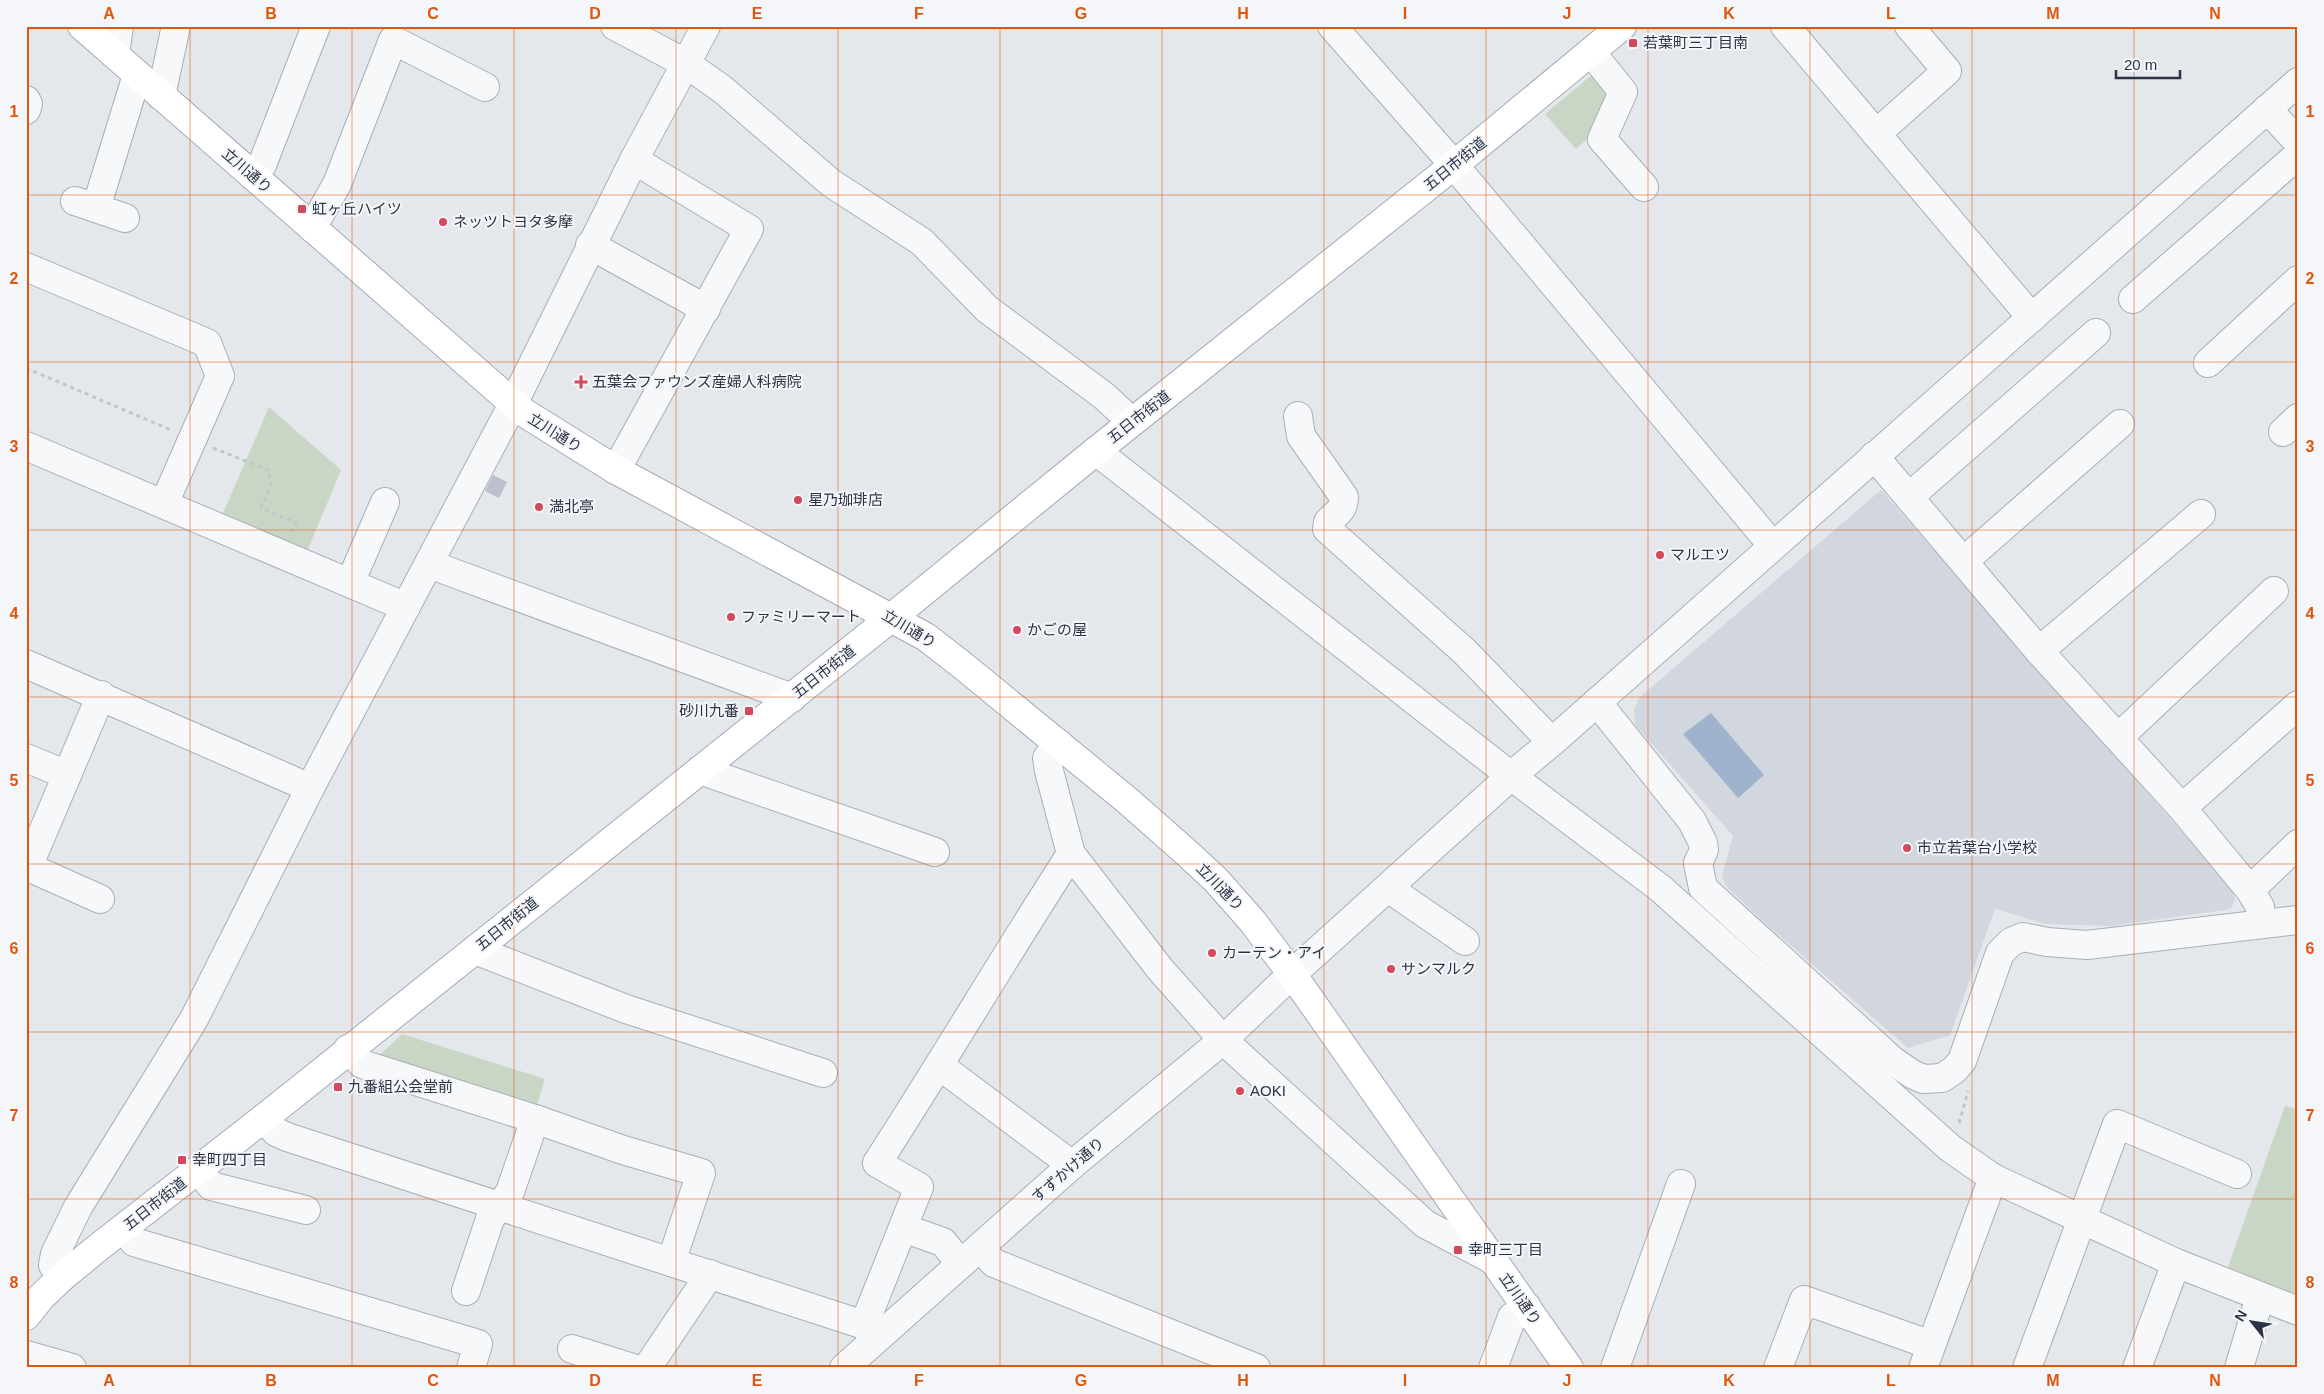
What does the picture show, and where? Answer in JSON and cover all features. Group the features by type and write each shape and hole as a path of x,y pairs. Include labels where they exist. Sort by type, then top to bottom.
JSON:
{"main road":[{"name":"立川通り","path":"82,26 513,404 543,426 616,470 926,637 1128,801 1216,880 1253,922 1292,974 1569,1368"},
{"name":"五日市街道","path":"26,1316 41,1297 61,1278 892,618 1096,451 1454,165 1622,26"}],"street":[{"path":"115,55 119,26"},
{"path":"161,96 176,26"},
{"path":"253,176 262,165 316,26"},
{"path":"615,26 685,63 722,89 831,183 922,242 987,309 1104,396 1132,422"},
{"path":"61,1278 53,1265 55,1254 78,1207 194,1019 310,788 513,404 590,245 706,26"},
{"path":"1332,26 1454,165 1773,546"},
{"path":"1785,26 2032,318"},
{"path":"1876,134 1947,71 1909,26"},
{"path":"312,228 337,184 393,40 486,87"},
{"path":"1591,52 1623,92 1602,139 1644,187"},
{"path":"125,218 86,204 137,74"},
{"name":"すずかけ通り","path":"863,1350 1072,1165 1222,1040 1292,974 1511,776 1552,742 2298,82"},
{"path":"26,100 28,104 26,110"},
{"path":"2267,109 2298,142"},
{"path":"2134,299 2298,155"},
{"path":"616,470 749,229 634,160"},
{"path":"590,245 706,309"},
{"path":"26,267 208,343 220,376 164,504"},
{"path":"2208,363 2298,280"},
{"path":"1909,496 2096,333"},
{"path":"1298,416 1300,436 1344,497 1341,511 1328,522 1327,529 1464,651 1552,742"},
{"path":"1964,561 2120,424"},
{"path":"26,446 406,607"},
{"path":"1096,451 1511,776 1660,888 1950,1148 1992,1178 2176,1263 2298,1311"},
{"path":"1874,456 2039,651 2182,808 2250,890 2260,907 2261,924"},
{"path":"350,583 385,502"},
{"path":"2039,651 2201,514"},
{"path":"428,564 792,698"},
{"path":"2119,737 2274,591"},
{"path":"26,664 101,695 310,788"},
{"path":"100,899 27,866 101,695"},
{"path":"1597,702 1700,834 1704,850 1698,863 1703,888 1893,1060 1912,1074 1923,1079 1942,1078 1962,1061 2000,953 2011,942 2023,937 2047,942 2087,945 2298,920"},
{"path":"2182,808 2298,706"},
{"path":"1058,743 1047,758 1071,854 1160,969 1222,1040 1425,1224 1493,1260"},
{"path":"26,758 67,775"},
{"path":"700,770 935,852"},
{"path":"2250,890 2298,844"},
{"path":"264,1118 276,1132 287,1137 500,1208 710,1274 863,1350 918,1187 877,1164 940,1066 1014,942 1071,854"},
{"path":"1388,888 1465,942"},
{"path":"475,950 626,1010 823,1073"},
{"path":"348,1049 362,1064 535,1119 623,1150 701,1173 671,1262"},
{"path":"940,1066 1072,1165"},
{"path":"466,1291 490,1220 510,1192 535,1119"},
{"path":"2027,1368 2117,1124 2237,1174"},
{"path":"199,1170 211,1186 306,1210"},
{"path":"1778,1368 1804,1300 1927,1357 1992,1178"},
{"path":"1615,1368 1681,1184"},
{"path":"125,1228 134,1242 478,1344 472,1368"},
{"path":"903,1228 943,1242 970,1256 994,1263 1256,1368"},
{"path":"2136,1368 2176,1263"},
{"path":"647,1368 710,1274"},
{"path":"2239,1368 2260,1297"},
{"path":"1493,1368 1512,1317 1527,1307"},
{"path":"572,1349 632,1368"},
{"path":"26,1355 72,1368"}],"path":[{"path":"1957,1126 1968,1092 1966,1088"}],"shaded area":[{"path":"1881,490 2233,890 2235,899 2231,908 2225,910 2111,926 2046,924 1995,909 1950,1035 1908,1048 1765,923 1726,886 1722,876 1733,836 1636,726 1634,710 1639,698"}],"green space":[{"path":"1592,75 1611,90 1608,103 1599,110 1591,136 1576,149 1545,114"},
{"path":"269,407 341,470 306,554 221,518"},
{"path":"402,1034 545,1079 536,1108 378,1057"},
{"path":"2285,1106 2298,1109 2298,1298 2228,1267"}],"water":[{"path":"1711,713 1764,775 1738,798 1683,734"}],"building":[{"path":"493,475 507,482 499,498 485,491"}],"place":[{"name":"若葉町三丁目南","path":"1633,43"},
{"name":"虹ヶ丘ハイツ","path":"302,209"},
{"name":"ネッツトヨタ多摩","path":"443,222"},
{"name":"五葉会ファウンズ産婦人科病院","path":"581,382"},
{"name":"星乃珈琲店","path":"798,500"},
{"name":"満北亭","path":"539,507"},
{"name":"マルエツ","path":"1660,555"},
{"name":"ファミリーマート","path":"731,617"},
{"name":"かごの屋","path":"1017,630"},
{"name":"砂川九番","path":"749,711"},
{"name":"市立若葉台小学校","path":"1907,848"},
{"name":"カーテン・アイ","path":"1212,953"},
{"name":"サンマルク","path":"1391,969"},
{"name":"九番組公会堂前","path":"338,1087"},
{"name":"AOKI","path":"1240,1091"},
{"name":"幸町四丁目","path":"182,1160"},
{"name":"幸町三丁目","path":"1458,1250"}]}
